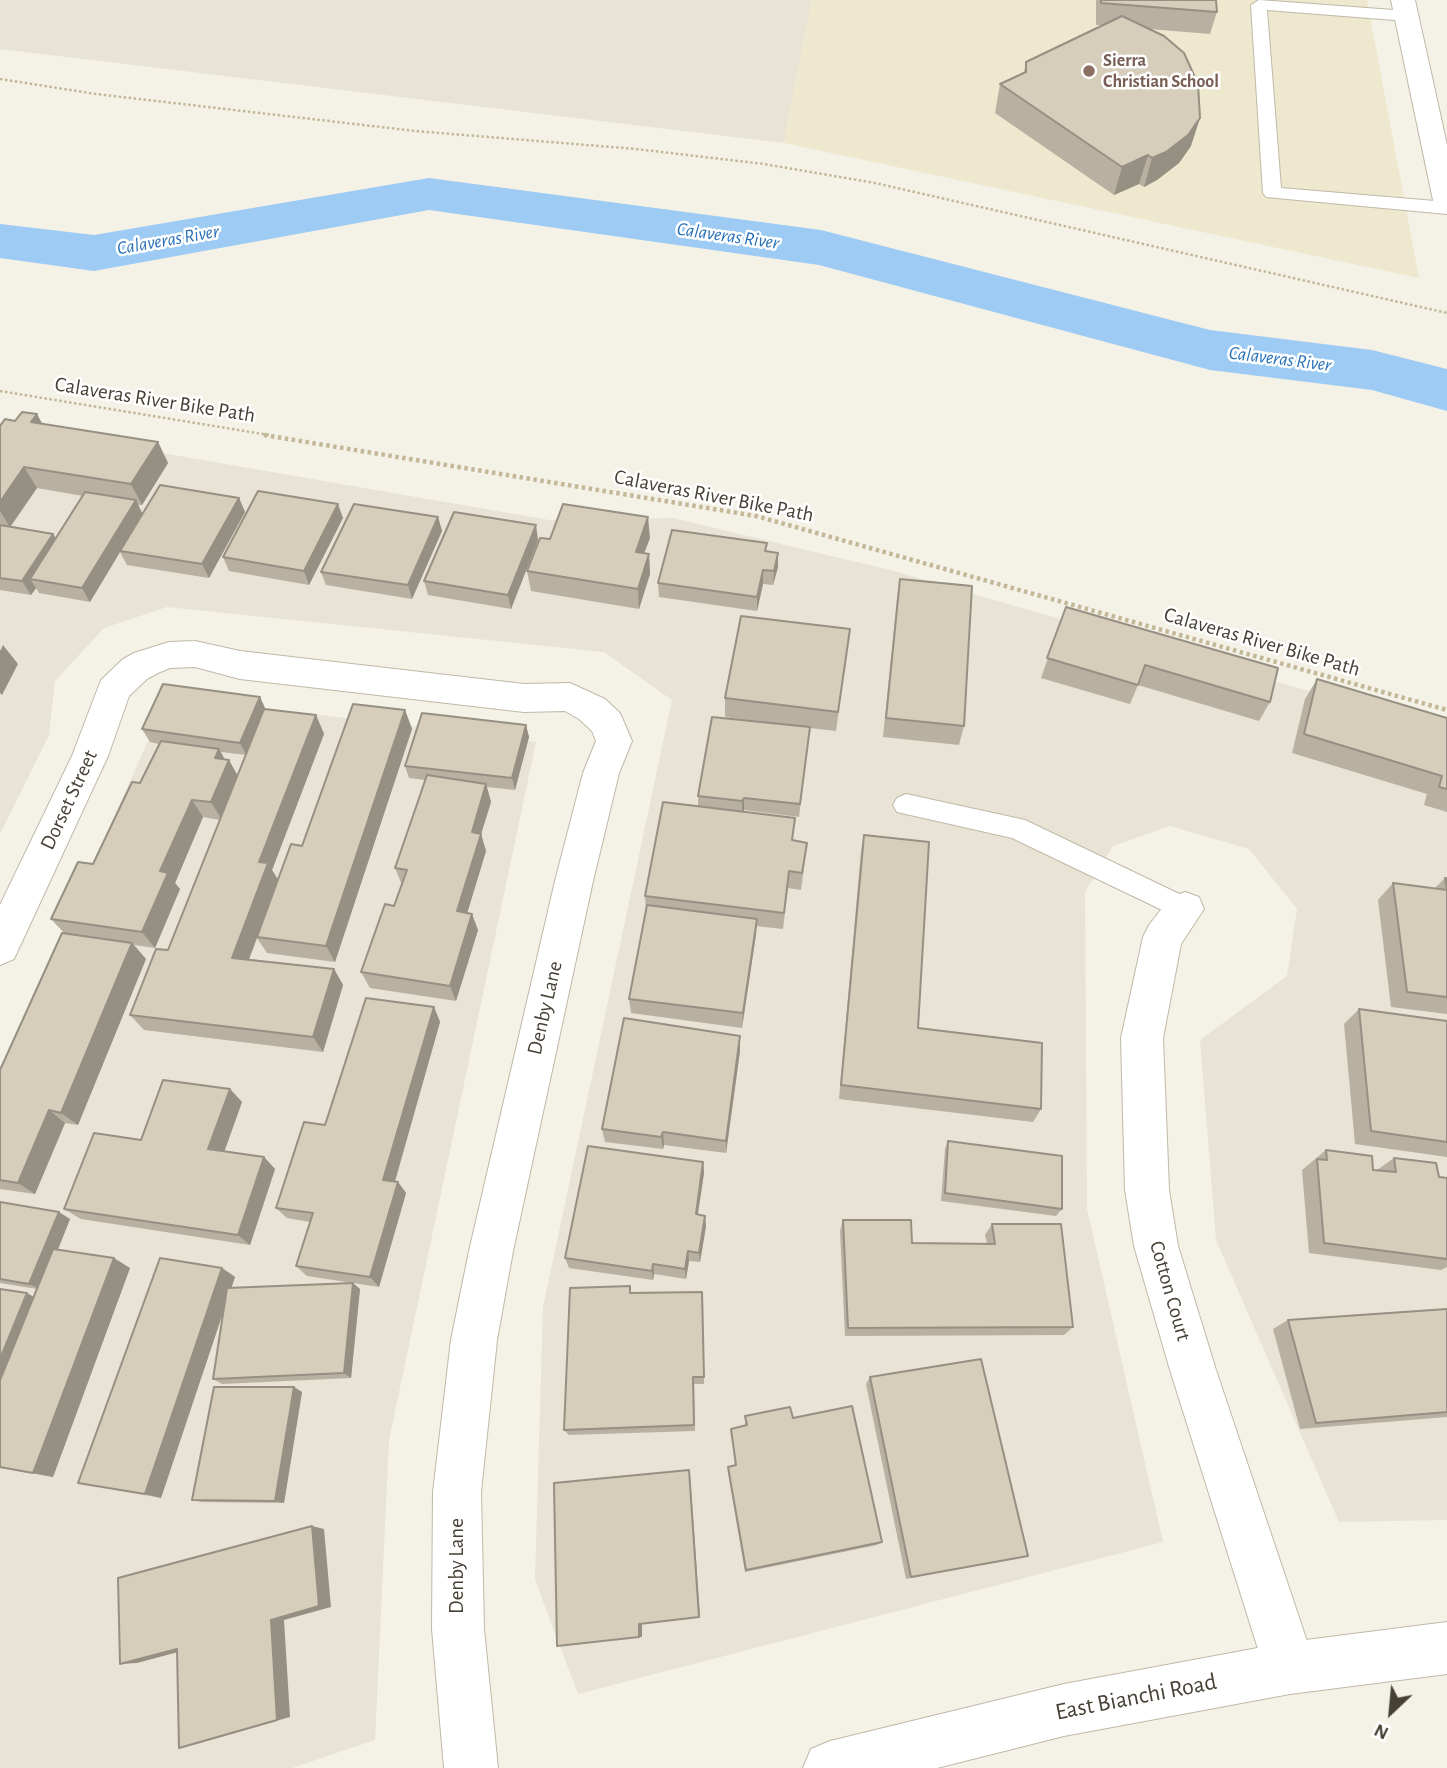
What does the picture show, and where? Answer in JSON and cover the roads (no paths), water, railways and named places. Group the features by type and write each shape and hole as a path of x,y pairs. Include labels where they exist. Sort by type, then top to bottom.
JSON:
{"street":[{"path":"1405,8 1447,206"},
{"path":"1418,72 1447,74"},
{"name":"Denby Lane","path":"146,663 169,655 195,654 240,665 524,698 570,697 592,709 607,723 614,741 601,773 574,881 491,1251 474,1340 457,1492 458,1629 471,1768"},
{"name":"Dorset Street","path":"0,947 90,756 113,690 135,669 146,663"},
{"name":"Cotton Court","path":"1185,909 1163,937 1142,1038 1147,1189 1156,1246 1185,1345 1290,1668"},
{"name":"East Bianchi Road","path":"830,1768 1063,1710 1290,1668 1447,1648"}],"lane":[{"path":"1405,8 1255,2 1272,193 1447,206"},
{"path":"905,805 1016,828 1185,909"}],"waterway":[{"name":"Calaveras River","path":"0,241 94,253 429,194 821,248 1210,350 1372,370 1447,390"}],"place":[{"name":"Sierra Christian School","path":"1089,71"}]}
